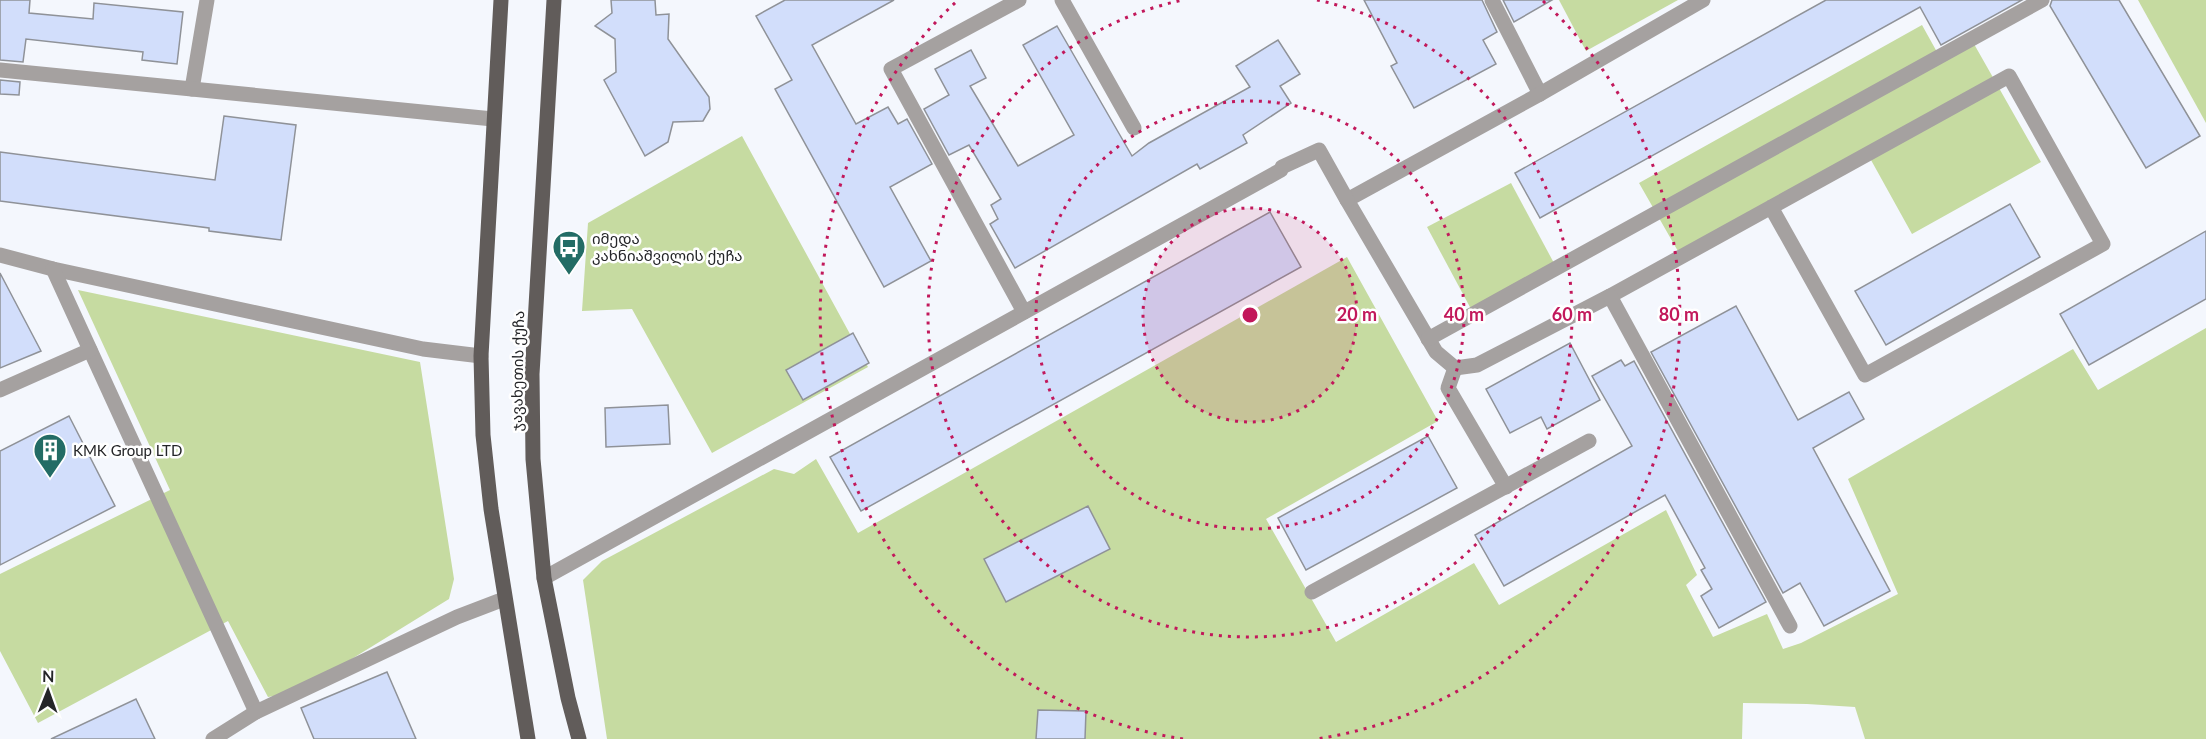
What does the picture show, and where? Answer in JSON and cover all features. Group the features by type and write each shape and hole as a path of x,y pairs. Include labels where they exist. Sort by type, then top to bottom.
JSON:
{"main road":[{"path":"501,0 481,356 483,435 504,599 528,739"},
{"name":"ჯავახეთის ქუჩა","path":"554,0 532,374 533,459 544,578 568,698 579,739"}],"street":[{"path":"192,89 207,0"},
{"path":"1019,0 891,69 1024,312"},
{"path":"1062,0 1134,128"},
{"path":"1492,0 1540,94"},
{"path":"1347,200 1540,94 1703,0"},
{"path":"1428,339 2042,0"},
{"path":"0,70 494,119"},
{"path":"544,578 1281,170 1282,167 1319,150 1436,352 1455,368 1478,365 1610,296 1771,207 2009,76 2103,244 1865,375 1771,207"},
{"path":"0,255 53,269 423,349 481,356"},
{"path":"53,269 255,712"},
{"path":"1610,296 1790,626"},
{"path":"0,390 90,350"},
{"path":"1455,368 1448,388 1506,487"},
{"path":"1312,592 1589,441"},
{"path":"213,739 255,712 457,618 504,599"}],"green space":[{"path":"1559,0 1678,0 1586,51"},
{"path":"2138,0 2206,0 2206,123"},
{"path":"1922,25 1942,61 1974,44 2041,162 1912,234 1866,151 1679,253 1639,183"},
{"path":"742,136 868,367 712,453 632,309 582,311 588,223"},
{"path":"1511,183 1555,265 1471,309 1427,227"},
{"path":"1347,257 1438,421 1266,519 1336,642 1474,563 1499,605 1666,510 1697,575 1686,585 1713,637 1767,614 1783,649 1801,643 1898,594 1848,479 2073,349 2098,390 2206,328 2206,739 1865,739 1855,707 1743,703 1742,739 607,739 583,580 602,561 774,469 794,474 816,459 858,533"},
{"path":"78,290 420,362 454,579 449,599 298,692 268,697 228,621 38,723 0,651 0,574 170,490"}],"building":[{"path":"0,0 30,0 29,13 93,19 94,3 183,12 177,64 142,60 143,52 26,39 23,62 0,60"},
{"path":"611,0 655,0 656,15 669,14 668,39 709,97 710,109 703,121 673,122 668,142 645,156 604,80 616,72 615,39 595,26 612,13"},
{"path":"785,0 894,0 812,45 856,124 888,107 898,124 907,119 932,164 890,187 931,261 884,287 775,89 792,80 756,16"},
{"path":"1364,0 1482,0 1497,32 1483,40 1496,64 1414,108 1391,66 1397,63"},
{"path":"1503,0 1552,0 1514,22"},
{"path":"1826,0 2022,0 1941,45 1920,7 1540,218 1515,173"},
{"path":"2052,0 2119,0 2200,136 2146,168 2050,6"},
{"path":"1057,26 1132,156 1149,143 1250,87 1236,66 1278,40 1300,74 1280,86 1291,103 1243,135 1247,143 1200,169 1197,164 1015,268 990,224 998,219 991,205 1001,199 969,145 949,155 924,109 949,95 935,69 971,50 986,78 970,86 1018,166 1074,135 1023,45"},
{"path":"0,80 20,82 19,95 0,94"},
{"path":"224,116 296,125 281,240 209,231 209,228 0,201 0,152 215,180"},
{"path":"2010,204 2040,257 1886,345 1855,291"},
{"path":"1270,212 1301,267 861,511 830,457"},
{"path":"2206,231 2206,299 2089,365 2060,314"},
{"path":"0,273 41,351 0,368"},
{"path":"1736,306 1798,420 1849,392 1864,419 1813,448 1890,591 1824,626 1800,583 1783,593 1651,352"},
{"path":"853,333 869,363 803,400 786,370"},
{"path":"1570,343 1600,400 1547,429 1541,417 1510,433 1486,389"},
{"path":"1621,360 1625,366 1634,361 1766,602 1719,628 1701,596 1712,589 1701,570 1705,568 1665,495 1504,586 1475,535 1632,446 1592,376"},
{"path":"668,405 670,444 606,447 605,408"},
{"name":"KMK Group LTD","path":"69,416 115,506 0,565 0,451"},
{"path":"1428,436 1457,488 1306,570 1278,518"},
{"path":"1088,506 1110,549 1006,602 984,559"},
{"path":"387,672 416,739 314,739 301,708"},
{"path":"136,699 155,739 51,739"},
{"path":"1038,710 1086,711 1085,739 1036,739"}],"place":[{"name":"იმედა კახნიაშვილის ქუჩა","path":"569,276"},
{"name":"KMK Group LTD","path":"50,479"}]}
